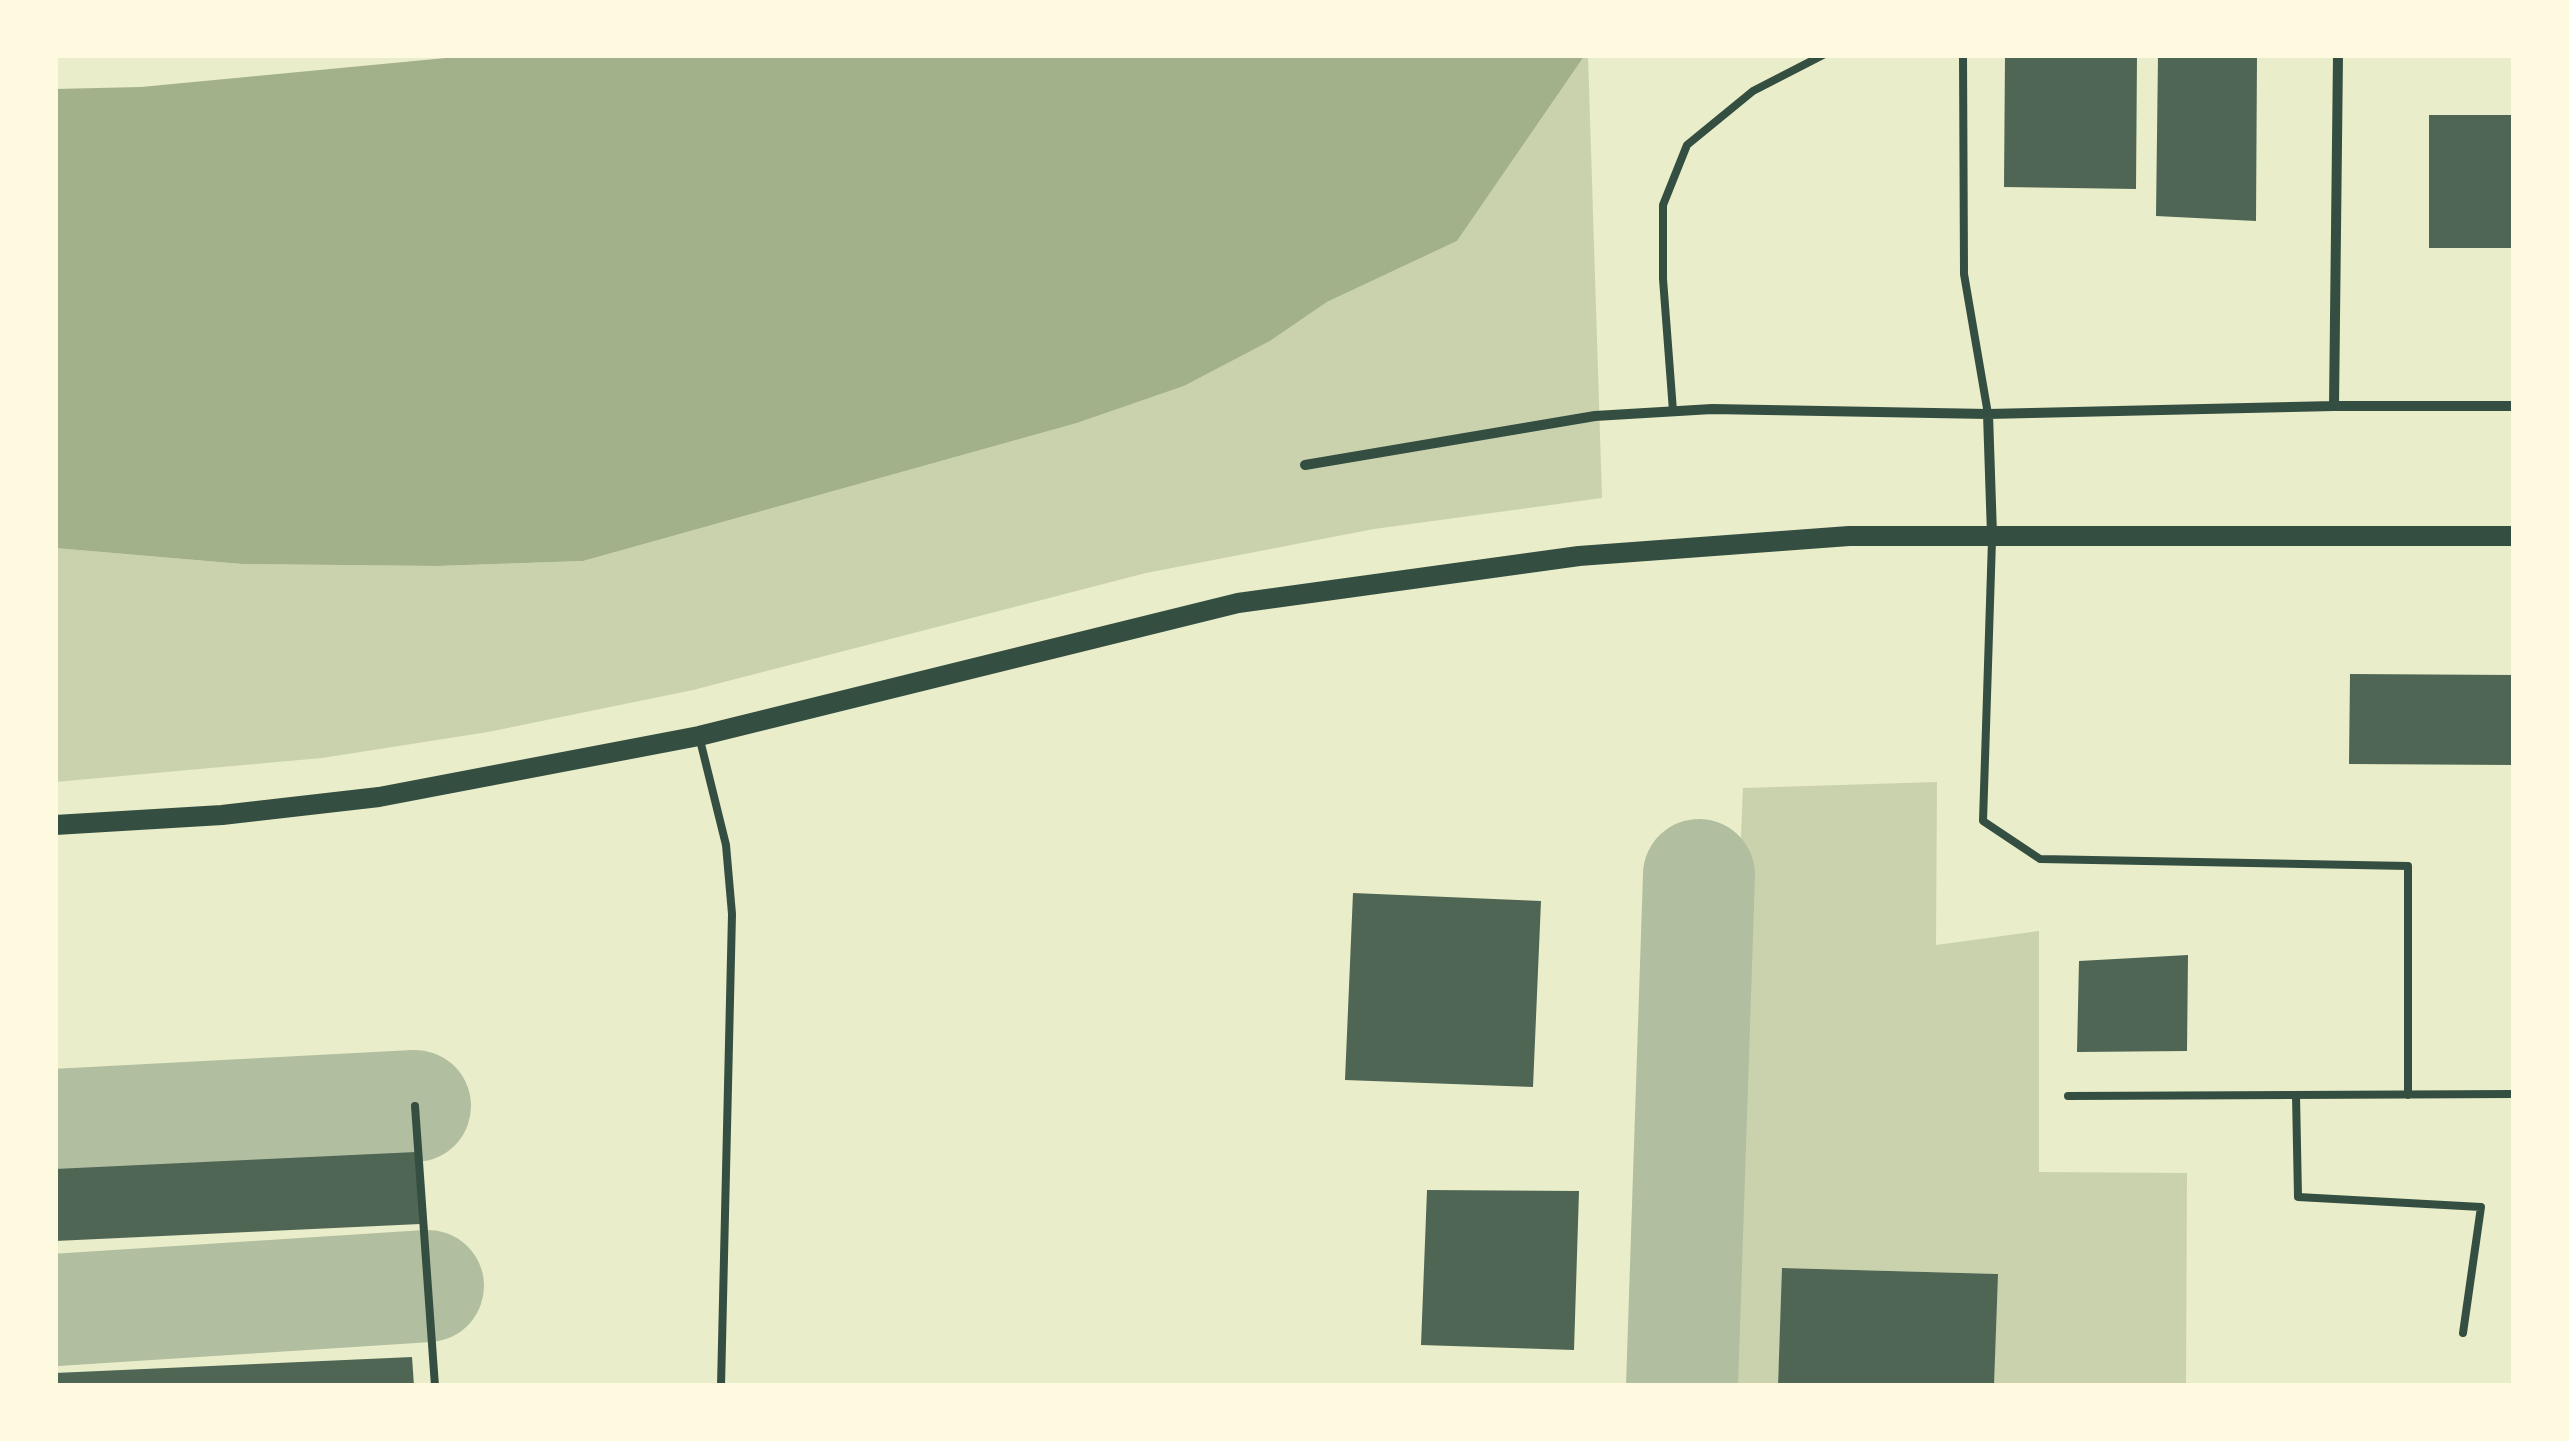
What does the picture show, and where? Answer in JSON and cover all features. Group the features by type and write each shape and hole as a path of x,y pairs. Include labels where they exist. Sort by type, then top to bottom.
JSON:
{"main road":[{"path":"55,825 222,815 378,796 699,736 1238,604 1580,556 1848,536 2514,536"}],"street":[{"path":"2334,406 2338,55"},
{"path":"1305,465 1595,416 1712,409 1988,414 2514,406"},
{"path":"1988,414 1992,535"}],"lane":[{"path":"1673,411 1663,205 1687,145 1753,91 1823,55"},
{"path":"1963,55 1964,274 1988,414"},
{"path":"1992,535 1983,822 2040,859 2408,866 2408,1094"},
{"path":"699,736 726,845 732,914 721,1386"},
{"path":"2068,1096 2514,1094"},
{"path":"2296,1095 2298,1198 2481,1207 2464,1333"},
{"path":"415,1106 436,1386"}],"shaded area":[{"path":"477,55 1585,55 1457,241 1327,302 1270,341 1184,386 1077,423 583,561 437,566 242,564 55,548 55,89 141,87"},
{"path":"1585,55 1602,498 1374,529 1146,573 693,690 488,732 322,758 55,782 55,548 242,564 437,566 583,561 1077,423 1184,386 1270,341 1327,302 1457,241"},
{"path":"1937,782 1936,945 2039,931 2039,1172 2187,1173 2186,1386 1994,1386 1997,1274 1783,1268 1778,1386 1718,1385 1743,788"}],"building":[{"path":"2005,55 2137,55 2136,189 2004,187"},
{"path":"2158,55 2257,55 2256,221 2156,216"},
{"path":"2429,115 2514,115 2514,248 2429,248"},
{"path":"2350,674 2514,675 2514,765 2349,764"},
{"path":"1353,893 1541,901 1533,1087 1345,1080"},
{"path":"2188,955 2187,1051 2077,1052 2079,961"},
{"path":"416,1152 420,1224 55,1241 55,1169"},
{"path":"1427,1190 1579,1191 1574,1350 1421,1345"},
{"path":"1782,1268 1998,1274 1994,1386 1778,1386"},
{"path":"412,1357 414,1386 55,1386 55,1373"}],"taxiway":[{"path":"1682,1386 1699,875"},
{"path":"55,1125 415,1106"},
{"path":"55,1310 428,1286"}]}
